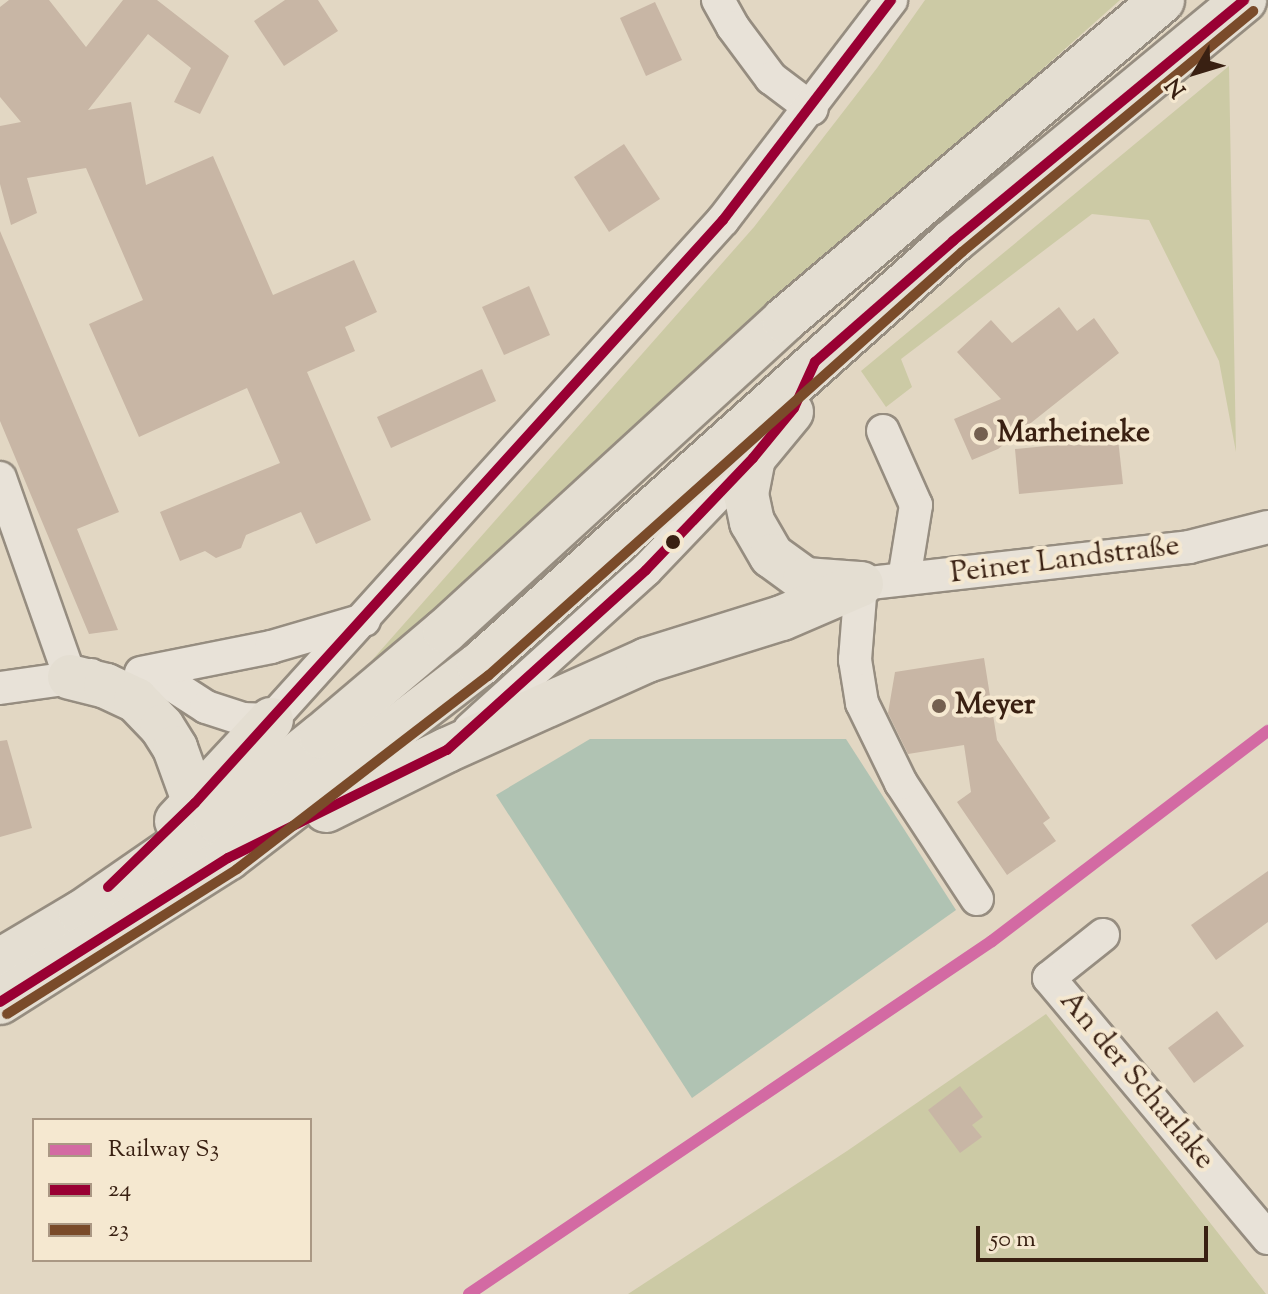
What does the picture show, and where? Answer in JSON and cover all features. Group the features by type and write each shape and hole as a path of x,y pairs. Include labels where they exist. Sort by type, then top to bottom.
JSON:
{"highway":[{"path":"0,961 81,913 216,820 321,736 445,631 793,312 1162,0"},
{"path":"0,1002 228,858 479,665 965,231 1240,3"},
{"path":"824,355 794,408 753,458 746,494 752,522 772,556 805,580 861,584"},
{"path":"228,858 447,750 647,660 782,618 861,584"},
{"path":"70,677 106,686 136,700 145,709 175,748 195,803"},
{"path":"81,913 195,803 271,720"}],"street":[{"path":"718,0 733,27 771,78 812,109"},
{"path":"152,672 206,707 242,719 271,720 723,220 812,109 891,0"},
{"path":"883,431 916,505 904,579"},
{"path":"447,750 646,570 753,458"},
{"path":"0,478 70,677"},
{"name":"Peiner Landstraße","path":"861,584 1189,547 1268,527"},
{"path":"861,584 855,660 862,703 901,783 977,899"},
{"path":"0,688 70,677 152,672 271,647 364,620"},
{"name":"An der Scharlake","path":"1103,935 1049,978 1268,1238"}],"shaded area":[{"path":"925,0 1120,0 351,684 754,227 877,68"},
{"path":"1229,66 1236,452 1219,361 1149,220 1092,214 901,359 912,387 886,407 861,371"},
{"path":"590,739 846,739 956,910 692,1098 496,795"},
{"path":"1046,1014 1266,1294 628,1294 847,1151"}],"building":[{"path":"9,0 49,0 86,47 123,0 157,0 229,56 200,114 174,102 191,68 148,34 88,110 131,102 146,185 213,156 273,295 354,260 377,312 345,327 355,351 307,372 371,520 316,544 301,512 246,535 241,548 216,558 205,551 180,561 160,512 280,463 247,388 139,437 89,324 143,300 86,168 27,178 37,213 11,225 0,184 0,126 21,122 0,97 0,7"},
{"path":"285,0 318,0 338,31 284,66 254,21"},
{"path":"655,2 682,60 646,76 620,18"},
{"path":"624,144 660,199 609,232 574,177"},
{"path":"0,231 119,512 77,529 118,630 89,634 0,421"},
{"path":"529,286 550,335 504,355 482,307"},
{"path":"1059,307 1077,331 1094,318 1119,353 998,449 972,460 954,419 1001,399 957,352 991,320 1012,343"},
{"path":"482,369 496,401 391,448 377,417"},
{"path":"1118,439 1123,484 1019,494 1015,449"},
{"path":"984,658 997,740 1050,818 1043,823 1056,841 1007,875 957,802 971,792 964,745 908,754 888,713 895,672"},
{"path":"7,740 32,828 0,837 0,741"},
{"path":"1268,871 1268,922 1216,960 1191,925"},
{"path":"1217,1011 1244,1046 1194,1083 1168,1048"},
{"path":"960,1086 983,1117 972,1125 982,1137 960,1153 928,1110"}],"rail line":[{"name":"S3","path":"469,1294 992,941 1268,731"}],"transit line":[{"name":"24","path":"108,887 195,803 723,220 891,0"},
{"name":"24","path":"0,1002 228,858 447,750 646,570 753,458 794,408 815,362 953,241 1244,0"},
{"name":"23","path":"7,1014 237,869 488,676 962,252 1253,11"}],"place":[{"name":"Marheineke","path":"981,434"},
{"name":"Meyer","path":"939,706"}]}
